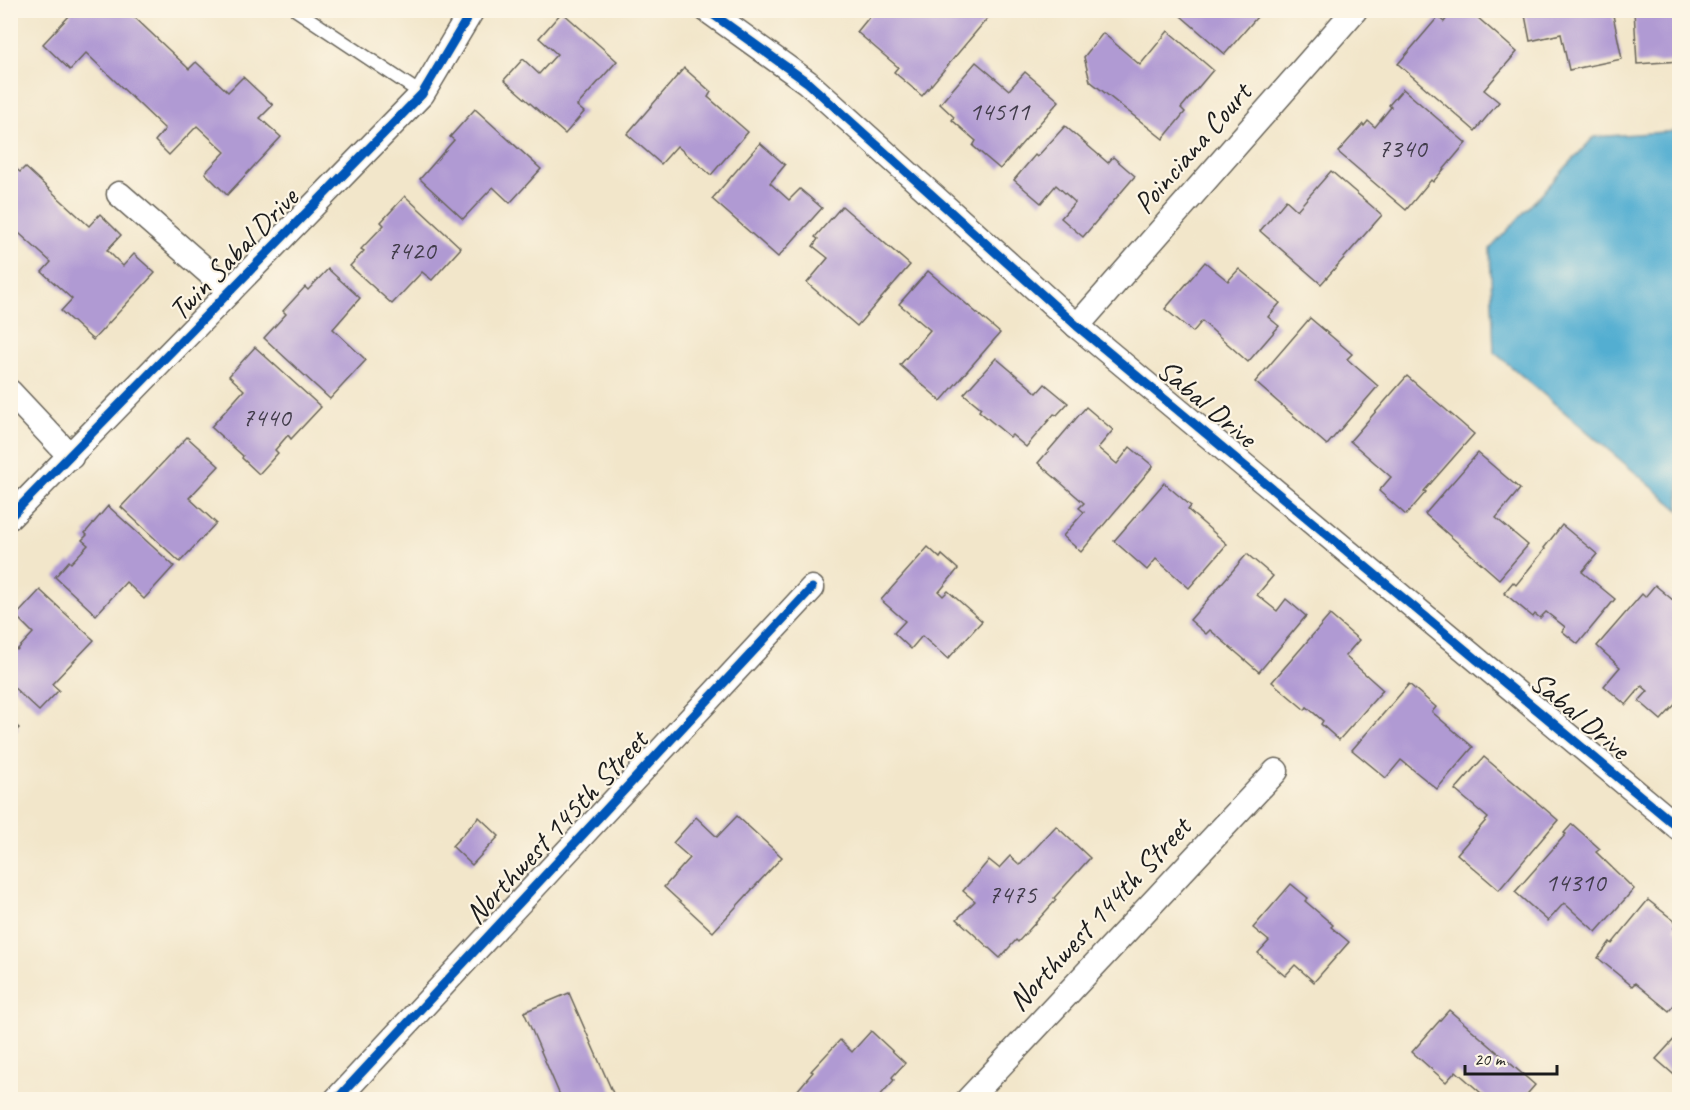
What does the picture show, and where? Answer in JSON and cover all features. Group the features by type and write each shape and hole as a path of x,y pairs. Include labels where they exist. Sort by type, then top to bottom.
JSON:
{"street":[{"name":"Twin Sabal Drive","path":"10,517 71,457 422,94 472,10"},
{"name":"Sabal Drive","path":"707,10 807,82 1077,326 1680,829"},
{"name":"Poinciana Court","path":"1077,326 1355,10"},
{"path":"119,194 230,291"},
{"path":"10,392 71,457"},
{"name":"Northwest 145th Street","path":"336,1100 812,588"},
{"name":"Northwest 144th Street","path":"968,1100 1276,771"}],"lane":[{"path":"296,10 422,94"}],"water":[{"path":"1680,131 1679,510 1494,352 1490,249 1594,137"}],"building":[{"path":"67,10 131,10 129,12 189,69 196,62 228,92 243,77 273,105 260,118 281,137 227,195 205,173 225,152 197,126 169,155 155,141 165,129 86,53 70,70 43,44 71,14"},
{"path":"875,10 987,10 991,14 922,96 894,72 898,67 857,32"},
{"path":"1174,10 1263,10 1225,54"},
{"path":"1453,10 1469,10 1517,52 1484,90 1499,102 1475,131 1398,64 1438,17 1444,22"},
{"path":"1524,10 1612,10 1622,59 1569,70 1561,34 1530,41"},
{"path":"1634,10 1680,10 1680,61 1637,64"},
{"path":"562,12 617,61 577,106 584,112 565,134 504,80 523,59 539,74 557,54 539,38"},
{"path":"1168,31 1213,70 1181,108 1185,112 1163,139 1090,81 1084,57 1103,33 1140,65"},
{"path":"976,62 1009,90 1025,72 1059,101 1000,169 973,146 976,141 952,120 954,117 940,104"},
{"path":"684,68 711,92 708,97 748,132 711,175 677,146 661,164 627,134"},
{"path":"1403,89 1466,143 1406,210 1338,152 1363,124 1364,126 1368,121 1375,127"},
{"path":"475,109 541,169 510,203 493,187 463,219 420,179 454,140 450,137"},
{"path":"1065,126 1108,163 1113,157 1135,176 1083,237 1061,218 1075,202 1056,185 1041,203 1014,180 1035,155 1037,157"},
{"path":"760,143 785,165 770,183 789,200 800,189 822,208 778,257 712,199"},
{"path":"10,164 20,172 25,167 89,226 100,214 121,235 107,250 123,266 134,254 155,273 93,340 61,311 72,299 42,272 51,262 10,225"},
{"path":"1331,171 1382,215 1321,284 1260,231 1286,200 1297,210"},
{"path":"405,196 461,248 432,280 422,272 392,304 350,266 364,251 361,249 384,225 381,222"},
{"path":"842,206 910,265 857,326 807,283 828,258 813,246 818,239 815,237"},
{"path":"1205,262 1228,281 1239,269 1280,303 1268,317 1279,326 1248,362 1202,321 1193,332 1165,309"},
{"path":"328,269 360,298 333,329 366,360 330,399 264,338 286,314 283,311 305,287 308,290"},
{"path":"928,271 1000,333 941,401 900,365 930,330 899,304"},
{"path":"1310,318 1352,354 1347,359 1378,386 1327,445 1255,382"},
{"path":"255,347 321,407 291,439 288,435 275,450 278,453 259,474 211,427 244,390 229,376"},
{"path":"996,358 1037,393 1045,384 1068,403 1057,415 1054,414 1026,447 979,411 981,408 964,394"},
{"path":"1407,376 1474,434 1406,515 1379,491 1391,477 1350,441"},
{"path":"1086,407 1113,430 1098,448 1117,464 1130,447 1153,466 1081,552 1063,536 1084,512 1079,508 1084,503 1038,463"},
{"path":"187,437 219,466 189,498 216,523 180,562 121,507"},
{"path":"1478,453 1520,489 1496,518 1528,545 1499,579 1425,514"},
{"path":"1164,483 1191,506 1188,510 1227,544 1189,588 1156,559 1147,570 1114,541"},
{"path":"108,506 174,566 144,599 126,582 96,615 55,577 88,545 82,540 87,535 85,533"},
{"path":"1562,525 1597,554 1582,572 1615,599 1578,644 1562,631 1565,627 1546,612 1540,618 1535,614 1533,617 1504,593 1513,582 1516,585"},
{"path":"928,547 940,558 942,555 958,569 939,592 943,596 948,591 982,621 948,659 922,636 911,649 894,633 905,621 881,600"},
{"path":"1247,554 1273,576 1257,595 1277,611 1286,599 1306,616 1259,672 1210,630 1206,634 1190,620"},
{"path":"1655,585 1680,606 1680,699 1661,720 1639,701 1648,691 1642,686 1626,705 1604,686 1620,667 1597,646 1642,594 1645,597"},
{"path":"40,590 94,640 52,684 59,690 39,711 10,684 10,644 17,650 33,633 16,616"},
{"path":"1330,615 1359,640 1345,656 1383,690 1339,740 1307,707 1305,710 1272,682"},
{"path":"1409,684 1436,707 1432,712 1473,747 1437,789 1401,760 1386,778 1352,750"},
{"path":"10,720 19,728 10,737"},
{"path":"1484,757 1558,820 1499,890 1457,854 1488,818 1455,790"},
{"path":"737,816 782,857 713,932 664,887 690,858 673,843 696,817 717,837"},
{"path":"479,817 499,836 472,865 452,846"},
{"path":"1572,824 1600,849 1596,852 1634,889 1596,932 1564,903 1548,921 1515,892 1566,834 1564,833"},
{"path":"1056,826 1090,858 1054,898 1056,900 1018,942 1016,940 1000,958 957,919 975,901 963,891 989,860 999,868 1010,856 1020,865"},
{"path":"1291,884 1308,898 1305,901 1333,925 1331,927 1349,942 1314,982 1295,965 1285,976 1258,953 1269,941 1253,928"},
{"path":"1648,900 1677,923 1674,928 1680,932 1680,998 1669,1011 1635,983 1632,986 1598,958"},
{"path":"569,993 616,1100 562,1100 524,1012"},
{"path":"1449,1010 1535,1085 1522,1100 1489,1100 1456,1071 1446,1082 1412,1052"},
{"path":"871,1031 905,1063 892,1077 894,1080 876,1100 807,1100 797,1091 813,1072 811,1071 840,1040 852,1052"},
{"path":"1680,1033 1680,1080 1656,1059"}],"cycle path":[{"path":"10,517 422,94 472,10"},
{"path":"707,10 807,82 1077,326 1680,829"},
{"path":"336,1100 812,588"}]}
